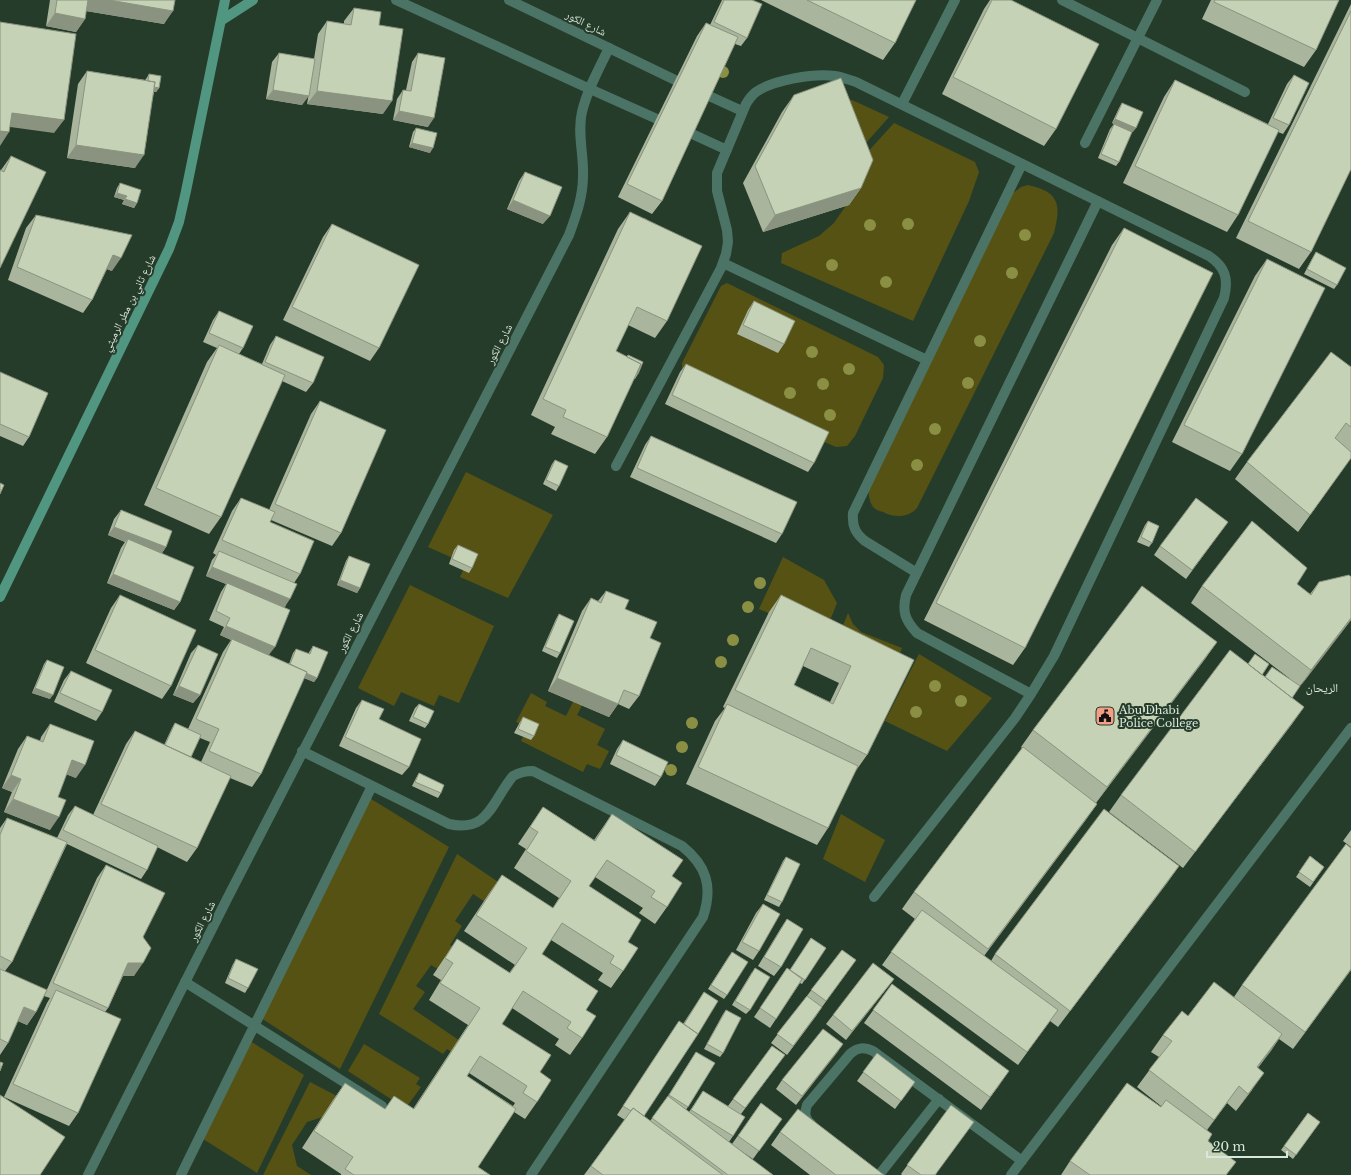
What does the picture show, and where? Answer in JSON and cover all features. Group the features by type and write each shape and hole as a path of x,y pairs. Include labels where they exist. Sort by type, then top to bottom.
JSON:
{"street":[{"name":"شارع ثاني بن مطر الرميثي","path":"0,598 169,249 186,191 225,0"},
{"path":"222,20 253,0"},
{"path":"396,0 657,119"},
{"name":"شارع الكور","path":"509,0 675,80"},
{"path":"902,104 955,0"},
{"path":"1062,0 1245,92"},
{"path":"1085,143 1158,0"},
{"name":"شارع الكور","path":"88,1175 302,751 569,235 576,216 584,177 581,136 582,112 590,89 609,48"},
{"path":"616,466 723,263 728,242 727,230 716,185 717,173 742,111 750,97 763,88 791,79 813,75 835,76 856,82 1208,256 1216,261 1222,268 1226,277 1227,287 1224,298 1054,656 1031,694 996,742 874,897"},
{"path":"707,95 742,111"},
{"path":"690,133 727,150"},
{"path":"917,573 858,536 852,521 853,513 1022,164"},
{"path":"1031,694 917,633 905,616 904,606 906,595 1098,201"},
{"path":"723,263 927,360"},
{"path":"1011,1175 1351,728"},
{"path":"302,751 449,824 459,826 469,826 486,816 513,776 525,771 533,772 682,846 693,854 701,865 706,877 708,891 707,904 703,917 531,1175"},
{"path":"181,1175 372,786"},
{"path":"185,982 382,1106"},
{"path":"823,1133 806,1120 805,1115 807,1105 850,1054 861,1048 868,1048 1022,1161"},
{"path":"877,1173 939,1099"}],"shaded area":[{"path":"843,100 852,100 889,117 857,153"},
{"path":"894,123 975,162 979,172 969,201 913,321 781,263 782,253 819,236 834,223 845,207 864,156"},
{"path":"1028,185 1047,192 1056,201 1057,215 1054,233 917,508 909,514 901,516 892,515 877,510 874,508 870,500 868,490 1012,194 1021,187"},
{"path":"727,283 878,357 884,365 883,378 855,436 847,446 836,447 690,383 682,375 682,363 721,286"},
{"path":"466,472 553,515 508,598 460,577 466,564 428,547"},
{"path":"783,557 824,580 837,603 831,618 817,620 807,630 759,609"},
{"path":"410,585 494,626 459,703 439,695 434,706 401,692 394,706 358,688"},
{"path":"848,613 853,624 861,632 902,648 893,672 851,653 847,638 842,628"},
{"path":"919,654 992,698 947,751 885,721"},
{"path":"582,684 591,688 577,715 605,729 597,745 609,751 600,769 587,764 583,772 521,741 527,728 516,722 531,693 547,702 545,706 566,716"},
{"path":"368,797 449,847 340,1069 261,1018"},
{"path":"841,814 885,840 865,882 823,859"},
{"path":"457,854 541,911 490,905 473,894 455,921 462,926 450,945 499,978 487,1012 437,978 441,971 431,965 416,986 425,992 413,1009 466,1045 458,1056 447,1049 443,1054 379,1014"},
{"path":"250,1041 304,1075 257,1173 203,1139"},
{"path":"364,1044 420,1078 416,1084 421,1087 408,1105 402,1101 400,1105 348,1071"},
{"path":"310,1082 356,1106 307,1122 292,1145 297,1166 311,1175 263,1175"}],"building":[{"path":"57,0 88,0 85,19 55,13"},
{"path":"109,0 175,0 173,11"},
{"path":"724,0 752,0 762,4 747,38 714,22"},
{"path":"807,0 916,0 895,43"},
{"path":"992,0 1011,0 1099,44 1056,129 953,77"},
{"path":"1215,0 1339,0 1316,50 1214,2"},
{"path":"354,8 381,12 379,25 403,29 392,101 317,91 327,21 351,25"},
{"path":"1351,11 1351,169 1311,252 1248,221"},
{"path":"0,22 76,34 64,120 12,113 9,132 0,131"},
{"path":"706,23 738,37 662,201 627,184"},
{"path":"279,53 315,59 309,96 273,90"},
{"path":"418,53 445,58 434,118 399,111 403,90 411,91"},
{"path":"87,71 155,82 144,155 76,145"},
{"path":"149,74 161,76 159,88 154,87 155,82 148,81"},
{"path":"1294,75 1309,83 1289,125 1273,118"},
{"path":"841,78 873,160 861,188 775,215 755,166 794,95"},
{"path":"1175,80 1279,130 1238,215 1135,166"},
{"path":"1122,103 1143,112 1136,128 1115,119"},
{"path":"1114,124 1132,132 1119,162 1101,154"},
{"path":"416,128 437,133 433,148 412,143"},
{"path":"11,156 46,172 0,268 0,170 4,172"},
{"path":"525,172 562,187 550,216 513,200"},
{"path":"120,183 141,190 137,203 125,199 127,196 117,193"},
{"path":"630,212 702,246 667,321 637,307 616,351 641,364 607,437 563,417 566,410 543,399"},
{"path":"36,215 132,235 121,258 113,255 92,300 17,267"},
{"path":"332,224 419,265 379,348 292,307"},
{"path":"1124,228 1213,273 1025,648 936,603"},
{"path":"1316,252 1346,268 1337,285 1307,269"},
{"path":"1267,259 1325,288 1242,454 1184,425"},
{"path":"754,301 795,321 784,344 743,325"},
{"path":"219,311 253,326 243,348 209,333"},
{"path":"276,336 324,357 313,383 265,362"},
{"path":"219,345 285,375 221,517 156,488"},
{"path":"1331,352 1351,367 1351,427 1346,423 1335,438 1351,452 1351,458 1310,515 1247,462"},
{"path":"628,355 643,362 638,374 641,364 627,357"},
{"path":"686,364 829,432 814,463 672,395"},
{"path":"0,372 48,393 29,437 0,424"},
{"path":"320,401 386,430 341,533 275,504"},
{"path":"651,436 797,502 782,534 637,468"},
{"path":"555,460 568,466 559,486 546,480"},
{"path":"0,483 4,485 0,494"},
{"path":"241,498 275,512 270,522 314,541 300,574 222,540"},
{"path":"1196,498 1228,522 1192,570 1160,546"},
{"path":"121,510 172,531 166,547 114,527"},
{"path":"1148,521 1159,526 1152,543 1141,537"},
{"path":"1252,521 1307,568 1297,584 1311,595 1319,582 1349,575 1351,577 1351,618 1311,670 1202,586"},
{"path":"128,539 194,567 180,602 113,574"},
{"path":"458,545 478,554 472,568 452,559"},
{"path":"219,551 297,584 290,599 212,567"},
{"path":"349,556 370,564 360,588 340,580"},
{"path":"227,583 290,610 275,647 226,626 230,618 216,611"},
{"path":"1142,586 1217,642 1107,787 1033,730"},
{"path":"606,591 629,600 625,609 657,622 650,638 661,643 639,696 624,690 618,704 557,678 591,598 601,603"},
{"path":"120,595 196,630 171,686 95,650"},
{"path":"781,595 914,660 867,755 735,690","holes":["811,648 851,666 833,704 794,685"]},
{"path":"559,614 574,621 560,653 545,647"},
{"path":"232,639 307,672 261,774 209,751 219,729 196,719"},
{"path":"198,645 218,654 200,695 179,686"},
{"path":"313,646 328,652 317,678 290,664 296,649 310,654"},
{"path":"1230,650 1304,707 1195,852 1121,795"},
{"path":"1255,654 1269,664 1262,675 1248,664"},
{"path":"47,660 64,667 53,695 35,688"},
{"path":"1272,667 1300,686 1292,698 1265,677"},
{"path":"71,671 112,690 102,712 60,693"},
{"path":"362,700 384,709 379,719 421,739 409,767 345,737"},
{"path":"419,704 434,711 428,724 413,717"},
{"path":"727,704 858,766 828,828 698,767"},
{"path":"523,717 539,724 534,736 518,729"},
{"path":"175,723 201,735 191,757 165,745"},
{"path":"50,724 94,741 85,765 72,760 58,797 66,800 59,817 13,799 21,779 11,775 27,736 43,742"},
{"path":"135,731 231,776 197,848 101,804"},
{"path":"623,740 668,762 661,777 616,755"},
{"path":"1023,747 1097,804 988,949 914,892"},
{"path":"419,773 444,785 441,793 415,782"},
{"path":"75,806 158,846 147,870 63,830"},
{"path":"543,807 595,841 612,814 683,860 672,876 682,883 667,907 651,897 655,891 607,860 589,886 641,920 628,942 638,948 623,971 610,963 614,956 562,923 542,954 598,991 586,1010 596,1016 582,1038 567,1028 571,1022 523,991 502,1024 551,1055 540,1072 551,1080 537,1102 523,1093 527,1086 480,1056 467,1076 516,1109 478,1167 490,1175 354,1175 345,1169 353,1157 314,1131 345,1083 385,1109 394,1096 414,1109 480,1008 440,983 453,963 445,958 457,939 510,973 527,948 476,915 502,875 553,908 571,881 526,851 538,832 530,827"},
{"path":"1104,809 1179,866 1070,1011 995,954"},
{"path":"7,818 67,842 12,962 0,956 0,835"},
{"path":"1346,844 1351,848 1351,969 1305,1032 1242,985"},
{"path":"1310,856 1324,867 1313,882 1299,872"},
{"path":"786,857 800,864 782,902 767,895"},
{"path":"106,865 165,893 143,937 151,948 143,963 128,963 108,1008 53,983"},
{"path":"763,904 780,914 759,951 742,942"},
{"path":"922,910 1058,1010 1027,1052 891,952"},
{"path":"787,919 803,929 781,967 764,957"},
{"path":"811,938 826,948 805,980 790,970"},
{"path":"842,950 856,960 826,1001 811,990"},
{"path":"732,952 748,962 727,995 711,985"},
{"path":"236,959 258,969 248,988 228,978"},
{"path":"873,963 894,979 852,1031 833,1015"},
{"path":"755,968 770,977 750,1010 735,1001"},
{"path":"787,968 802,979 776,1019 760,1008"},
{"path":"0,969 47,990 36,1012 24,1007 8,1043 0,1039"},
{"path":"1214,982 1282,1034 1257,1067 1264,1073 1248,1094 1239,1086 1214,1120 1149,1070 1172,1041 1163,1035 1182,1011 1188,1016"},
{"path":"892,984 1009,1071 990,1097 873,1010"},
{"path":"56,990 121,1019 78,1113 13,1084"},
{"path":"704,992 718,1001 698,1034 684,1024"},
{"path":"807,996 822,1007 793,1046 777,1034"},
{"path":"726,1010 741,1018 723,1053 707,1044"},
{"path":"679,1021 698,1034 644,1116 633,1108 631,1111 623,1106"},
{"path":"823,1029 843,1044 802,1096 782,1080"},
{"path":"772,1046 785,1055 745,1108 733,1099"},
{"path":"696,1052 715,1063 688,1107 669,1095"},
{"path":"877,1053 915,1082 901,1101 863,1072"},
{"path":"0,1062 3,1063 0,1071"},
{"path":"1127,1083 1161,1107 1166,1100 1212,1134 1208,1141 1236,1162 1226,1175 1090,1175 1070,1161"},
{"path":"703,1091 745,1117 733,1136 691,1110"},
{"path":"0,1095 65,1137 40,1175 0,1175"},
{"path":"668,1096 773,1175 728,1175 652,1118"},
{"path":"761,1103 782,1119 759,1151 738,1136"},
{"path":"951,1105 974,1122 935,1175 921,1175 907,1165"},
{"path":"633,1108 723,1175 603,1175 591,1166"},
{"path":"798,1109 884,1175 836,1175 780,1132"},
{"path":"1308,1113 1320,1122 1296,1155 1284,1146"}],"place":[{"name":"Abu Dhabi Police College","path":"1105,716"}],"district":[{"name":"الريحان","path":"1322,687"}]}
